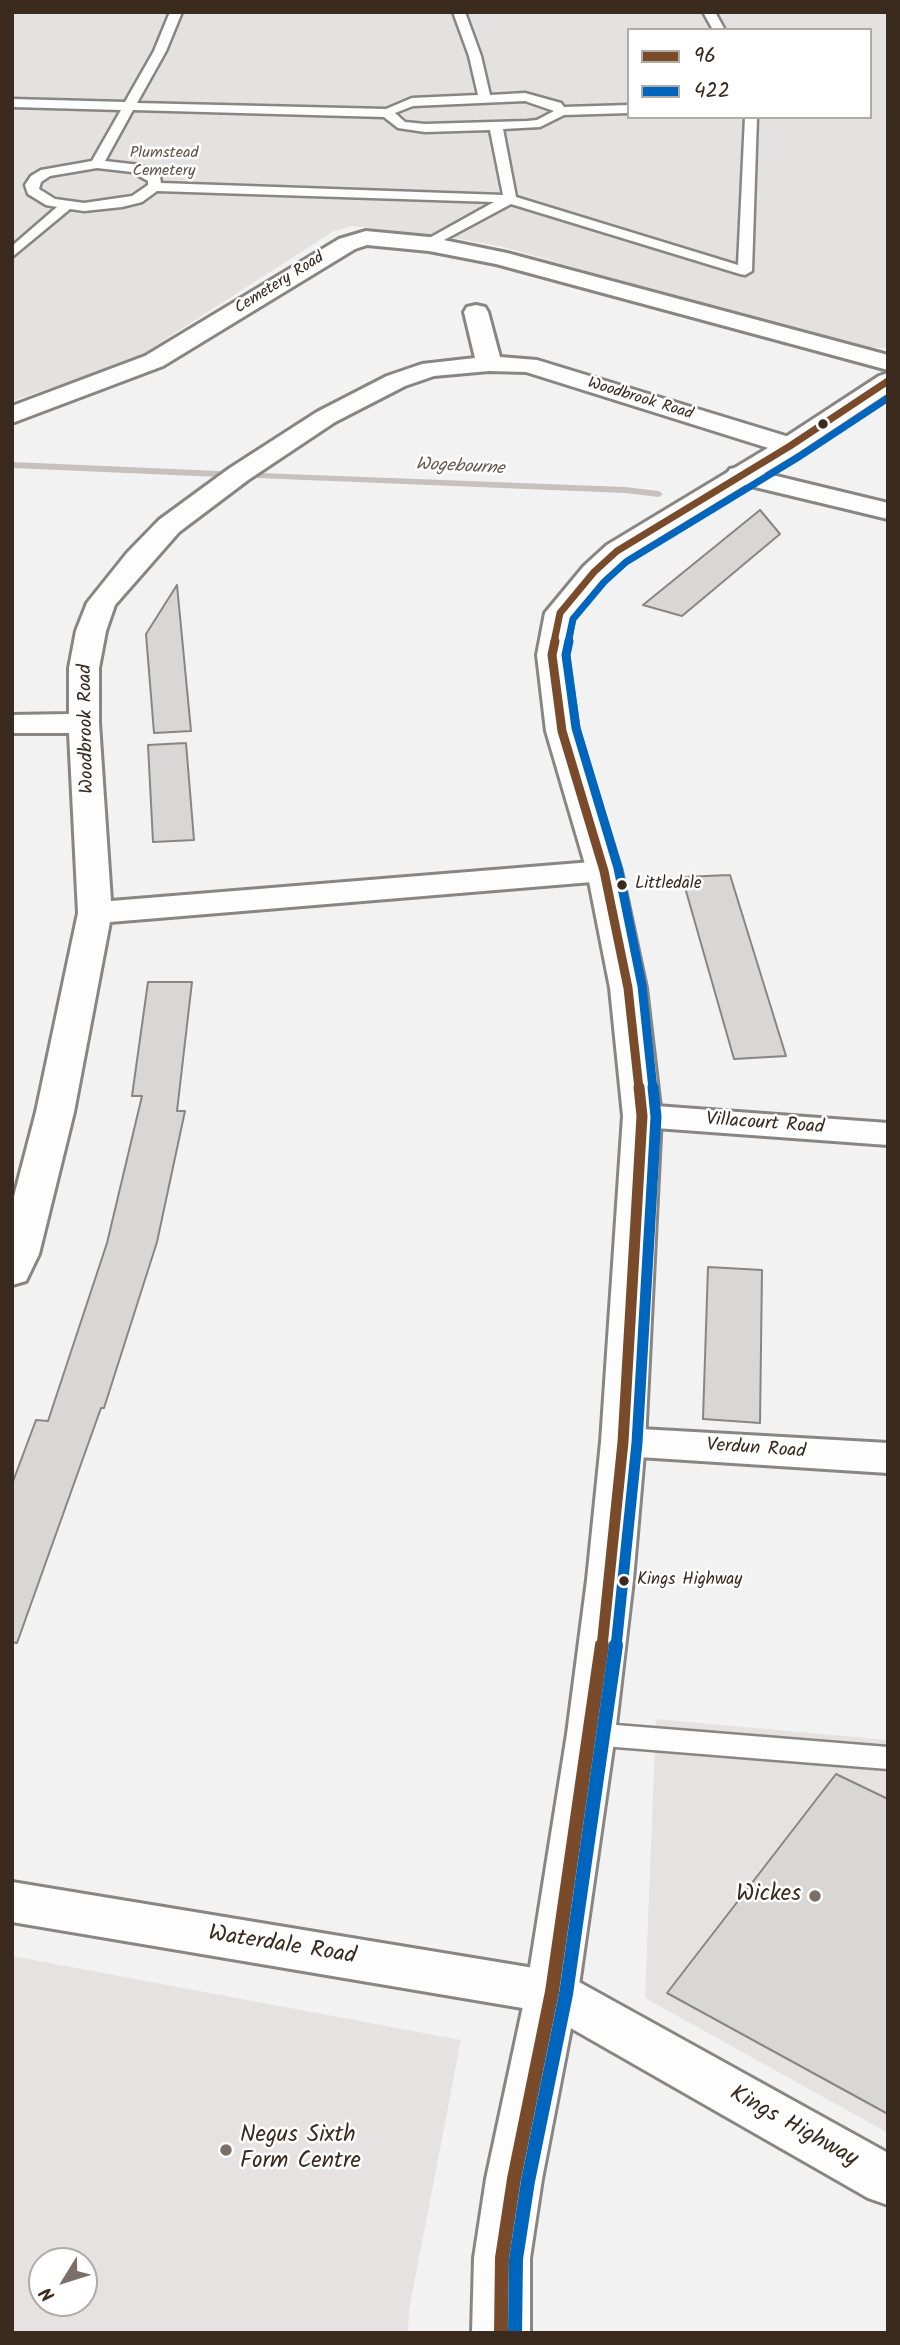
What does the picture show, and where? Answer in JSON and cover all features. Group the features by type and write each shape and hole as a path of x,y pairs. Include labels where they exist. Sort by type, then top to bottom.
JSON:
{"street":[{"name":"Cemetery Road","path":"12,415 154,361 346,244 366,238 429,244 499,258 888,363"},
{"path":"476,312 488,363"},
{"name":"Woodbrook Road","path":"12,1272 55,1112 95,913 84,723 84,668 90,631 101,603 118,579 169,526 239,474 326,417 396,381 431,369 488,363 528,365 790,446"},
{"path":"501,2333 502,2259 514,2179 552,1992 591,1734 623,1441 642,1116 628,988 604,871 562,731 552,654 560,613 594,572 617,551 790,446 888,381"},
{"path":"739,475 888,511"},
{"path":"12,724 84,723"},
{"path":"95,913 604,871"},
{"name":"Villacourt Road","path":"642,1116 888,1134"},
{"name":"Verdun Road","path":"623,1441 888,1458"},
{"name":"Waterdale Road","path":"12,1902 552,1992"},
{"name":"Kings Highway","path":"552,1992 888,2181"}],"lane":[{"path":"97,164 160,51 176,12"},
{"path":"459,12 485,98"},
{"path":"709,12 718,28"},
{"path":"12,103 388,113 412,102 485,98 538,99 557,106 560,111"},
{"path":"560,111 627,109"},
{"path":"388,113 394,121 418,128 540,123 558,115 560,111"},
{"path":"154,187 510,199 745,271 751,119"},
{"path":"496,126 510,199"},
{"path":"97,164 135,168 155,180 154,187 148,194 122,203 66,205 39,197 27,185 46,173 97,164"},
{"path":"429,244 510,199"},
{"path":"12,253 66,205"},
{"path":"591,1734 888,1758"}],"shaded area":[{"path":"656,1719 888,1740 888,2133 645,1998"},
{"name":"Negus Sixth Form Centre","path":"12,1956 461,2040 409,2310 408,2333 12,2333"}],"green space":[{"name":"Plumstead Cemetery","path":"12,12 888,12 888,343 885,348 846,346 504,247 443,236 352,226 334,231 133,360 12,401"}],"building":[{"path":"760,510 780,534 682,616 643,605"},
{"path":"177,585 191,731 154,733 146,634"},
{"path":"186,743 194,840 153,842 148,745"},
{"path":"730,875 786,1056 734,1059 682,877"},
{"path":"148,982 192,982 177,1111 185,1111 157,1242 104,1408 101,1408 17,1643 12,1642 12,1484 36,1420 48,1421 107,1243 142,1096 132,1096"},
{"path":"708,1267 762,1270 760,1423 703,1419"},
{"name":"Wickes","path":"836,1774 888,1799 888,2114 667,1993"}],"waterway":[{"name":"Wogebourne","path":"12,465 220,474"},
{"name":"Wogebourne","path":"260,476 625,490 659,494"}],"transit line":[{"name":"96","path":"501,2333 502,2258 514,2179 552,1992 591,1734 610,1580 623,1442 642,1116 628,988 604,871 562,731 552,655 560,613 594,572 617,551 790,446 888,381"},
{"name":"422","path":"515,2333 516,2259 528,2181 566,1994 605,1736 624,1582 637,1443 656,1117 642,986 618,868 576,728 566,655 573,619 604,582 626,562 797,458 888,398"}],"place":[{"name":"Littledale","path":"622,885"},
{"name":"Kings Highway","path":"624,1581"},
{"name":"Wickes","path":"815,1896"},
{"name":"Negus Sixth Form Centre","path":"226,2150"}]}
